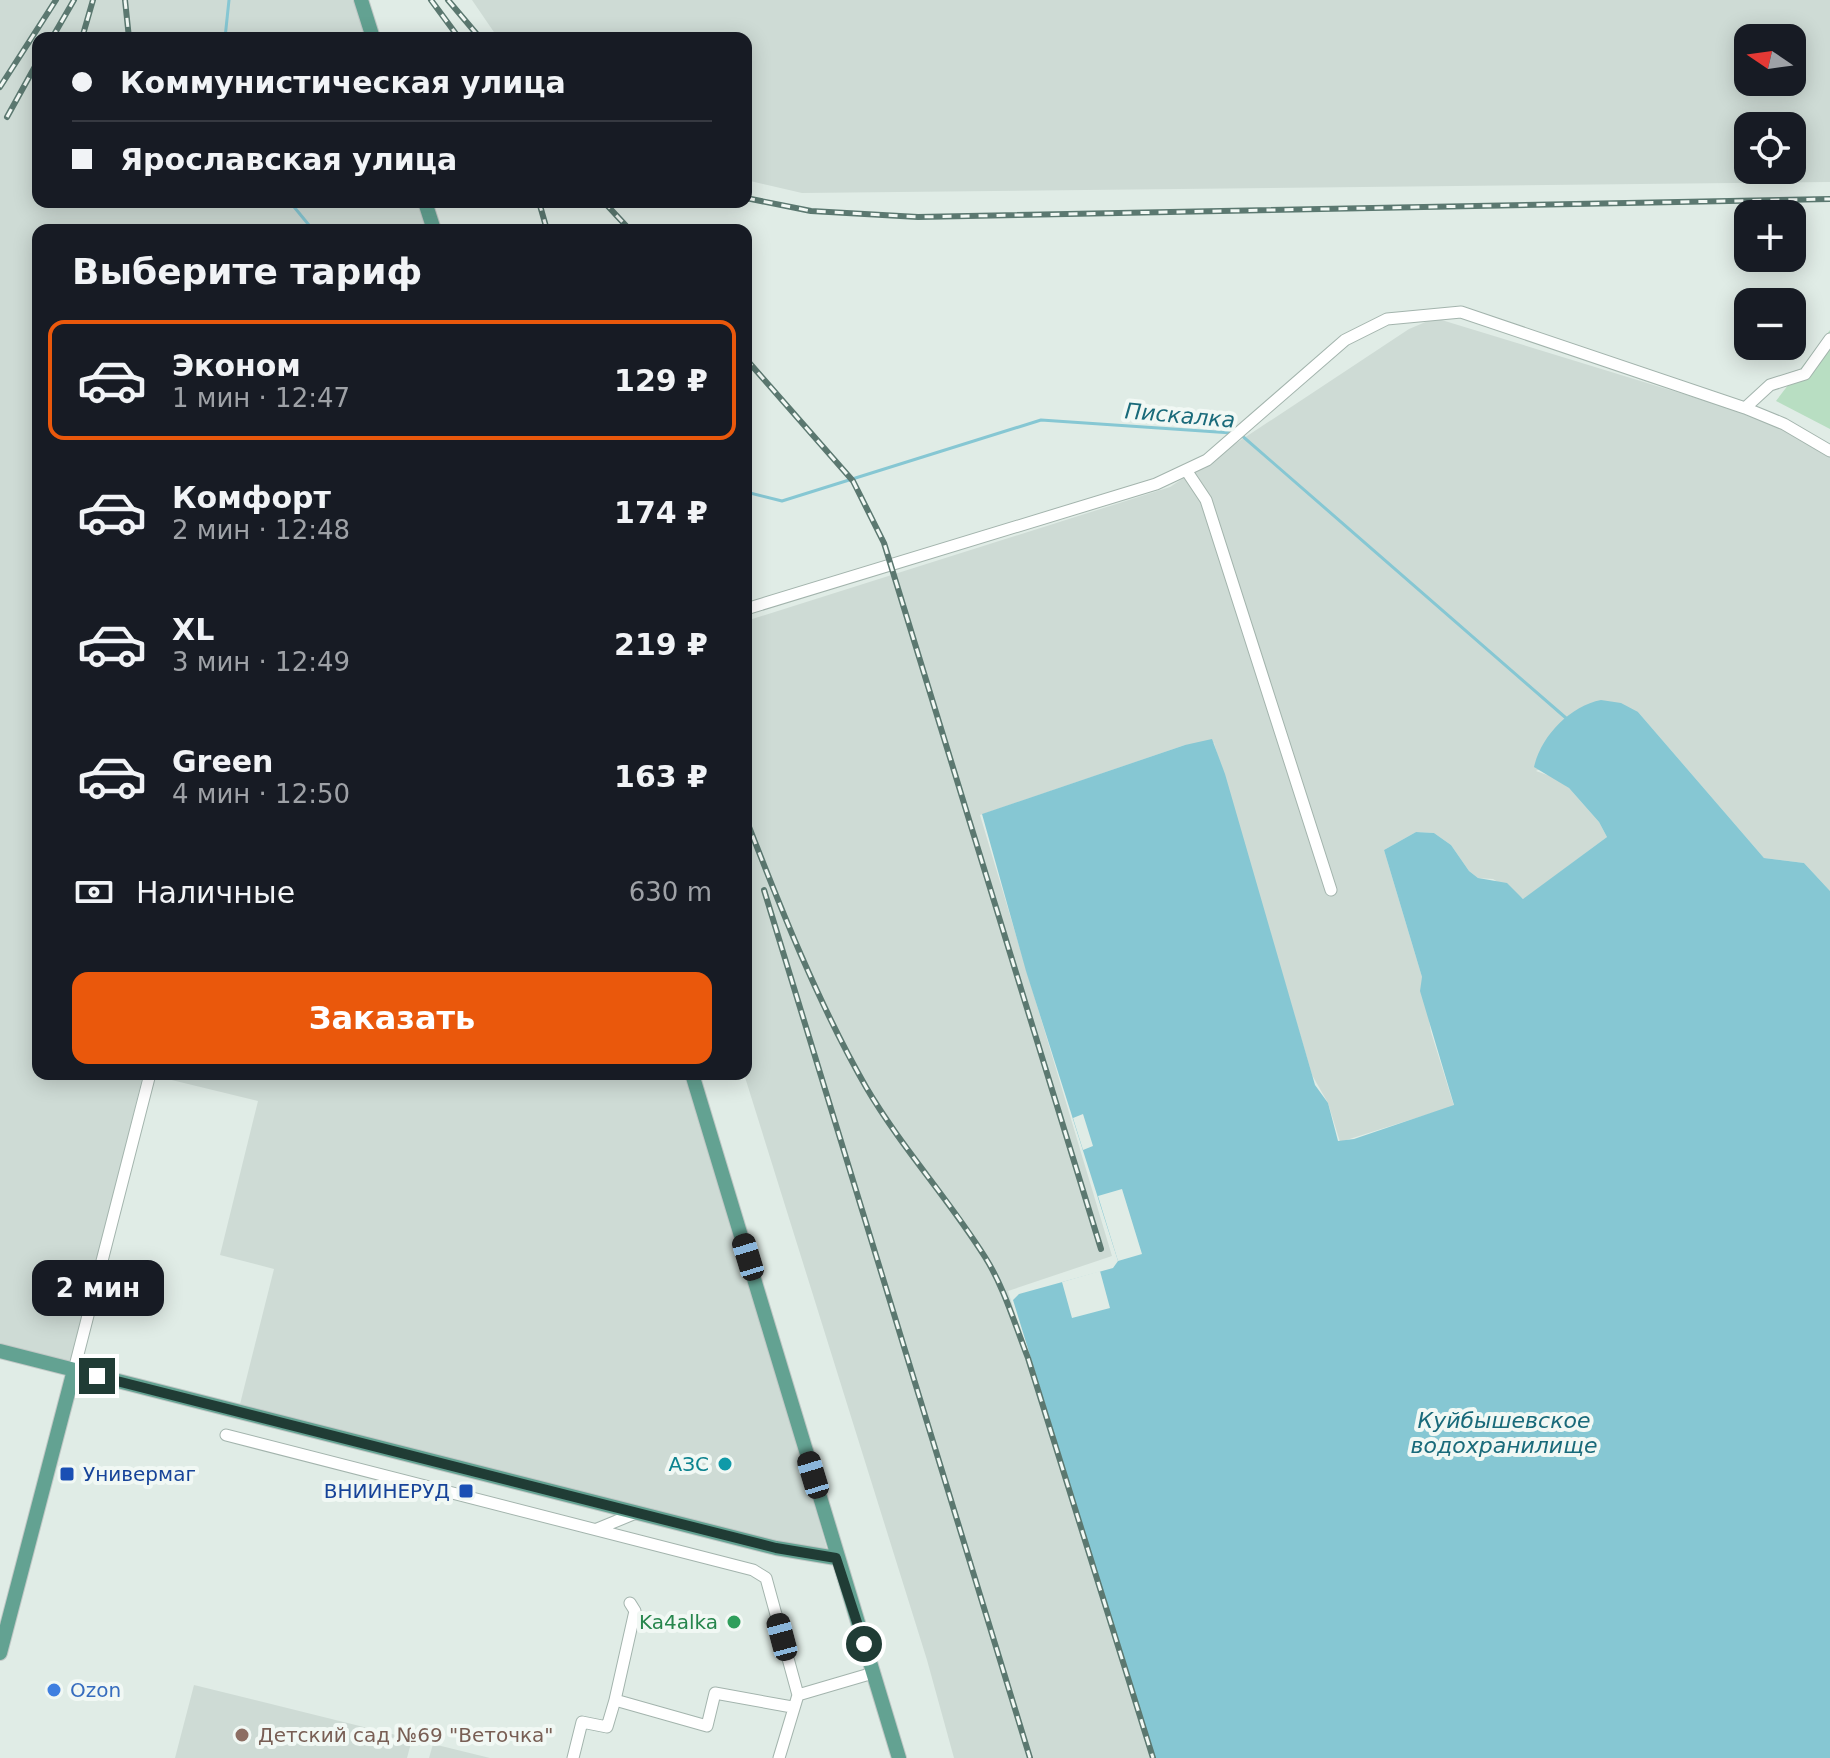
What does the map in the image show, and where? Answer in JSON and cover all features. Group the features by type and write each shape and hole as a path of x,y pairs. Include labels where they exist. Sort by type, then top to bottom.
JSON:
{"main road":[{"path":"361,0 371,32"},
{"path":"694,1080 899,1758"},
{"path":"0,1351 776,1548 836,1558"},
{"path":"0,1653 74,1370"}],"street":[{"path":"752,607 1156,484 1207,460 1345,340 1387,319 1420,314 1461,312 1745,408 1784,424 1830,451"},
{"path":"1745,408 1770,385 1805,374 1830,339"},
{"path":"1186,470 1206,500 1331,890"},
{"path":"74,1370 148,1080"},
{"path":"226,1435 753,1570 766,1578 798,1695 779,1758"},
{"path":"596,1529 636,1513"},
{"path":"573,1758 582,1722 607,1727 635,1611 630,1603"},
{"path":"798,1695 873,1673"},
{"path":"615,1700 707,1726 715,1693 792,1707"}],"shaded area":[{"path":"0,0 359,0 369,32 32,32 32,208 422,208 427,224 32,224 32,1080 142,1080 73,1366 0,1347"},
{"path":"472,0 1830,0 1830,182 1806,182 1806,112 1734,112 1734,183 802,193 752,181 752,32 494,32"},
{"path":"1435,318 1791,427 1830,449 1830,891 1804,863 1764,858 1638,712 1536,771 1553,777 1569,788 1599,822 1607,837 1524,899 1493,879 1478,878 1469,871 1451,845 1434,833 1416,832 1384,850 1422,977 1431,1032 1454,1106 1340,1142 1328,1103 1312,1075 1214,743 1185,745 980,815 1112,1256 1008,1291 1153,1758 954,1758 927,1660 746,1080 752,1080 752,619 1170,487 1409,329"},
{"path":"172,1080 688,1080 788,1409 828,1553 776,1545 239,1408 274,1269 220,1255 258,1101"},
{"name":"Детский сад №69 \"Веточка\"","path":"194,1685 412,1739 407,1758 175,1758"},
{"path":"433,1744 490,1758 429,1758"}],"green space":[{"path":"1830,330 1830,429 1776,401"}],"water":[{"name":"Куйбышевское водохранилище","path":"1601,700 1621,703 1638,712 1764,858 1804,863 1830,891 1830,1758 1154,1758 1013,1300 1019,1294 1113,1268 1118,1261 1026,971 982,814 1185,745 1212,739 1225,774 1315,1085 1328,1103 1338,1141 1354,1139 1454,1105 1420,991 1422,977 1384,850 1416,832 1434,833 1451,845 1469,871 1478,878 1507,883 1523,899 1607,837 1599,822 1569,788 1534,767 1543,744 1558,724 1578,709"}],"pier":[{"path":"1083,1114 1093,1146 1083,1150 1073,1118"},
{"path":"1122,1189 1142,1254 1118,1261 1098,1196"},
{"path":"1100,1271 1110,1308 1072,1318 1062,1282"}],"waterway":[{"name":"Пискалка","path":"226,32 229,0"},
{"name":"Пискалка","path":"295,208 308,224"},
{"name":"Пискалка","path":"752,494 782,501 1041,420 1232,433"},
{"name":"Пискалка","path":"1240,434 1566,718"}],"railway":[{"path":"35,32 56,0"},
{"path":"55,32 74,0"},
{"path":"84,32 93,0"},
{"path":"125,0 128,32"},
{"path":"431,0 455,32"},
{"path":"448,0 475,32"},
{"path":"0,87 32,37"},
{"path":"7,117 32,72"},
{"path":"752,199 811,211 918,217 1830,199"},
{"path":"541,208 545,224"},
{"path":"610,208 624,224"},
{"path":"752,366 853,481 884,543 1101,1249"},
{"path":"752,834 801,955 848,1055 909,1152 985,1257 1004,1293 1028,1358 1153,1758"},
{"path":"764,890 1030,1758"}],"place":[{"name":"АЗС","path":"725,1464"},
{"name":"Универмаг","path":"67,1474"},
{"name":"ВНИИНЕРУД","path":"466,1491"},
{"name":"Ka4alka","path":"734,1622"},
{"name":"Ozon","path":"54,1690"},
{"name":"Детский сад №69 \"Веточка\"","path":"242,1735"}],"route":[{"path":"97,1376 776,1548 836,1558 864,1644"}]}
